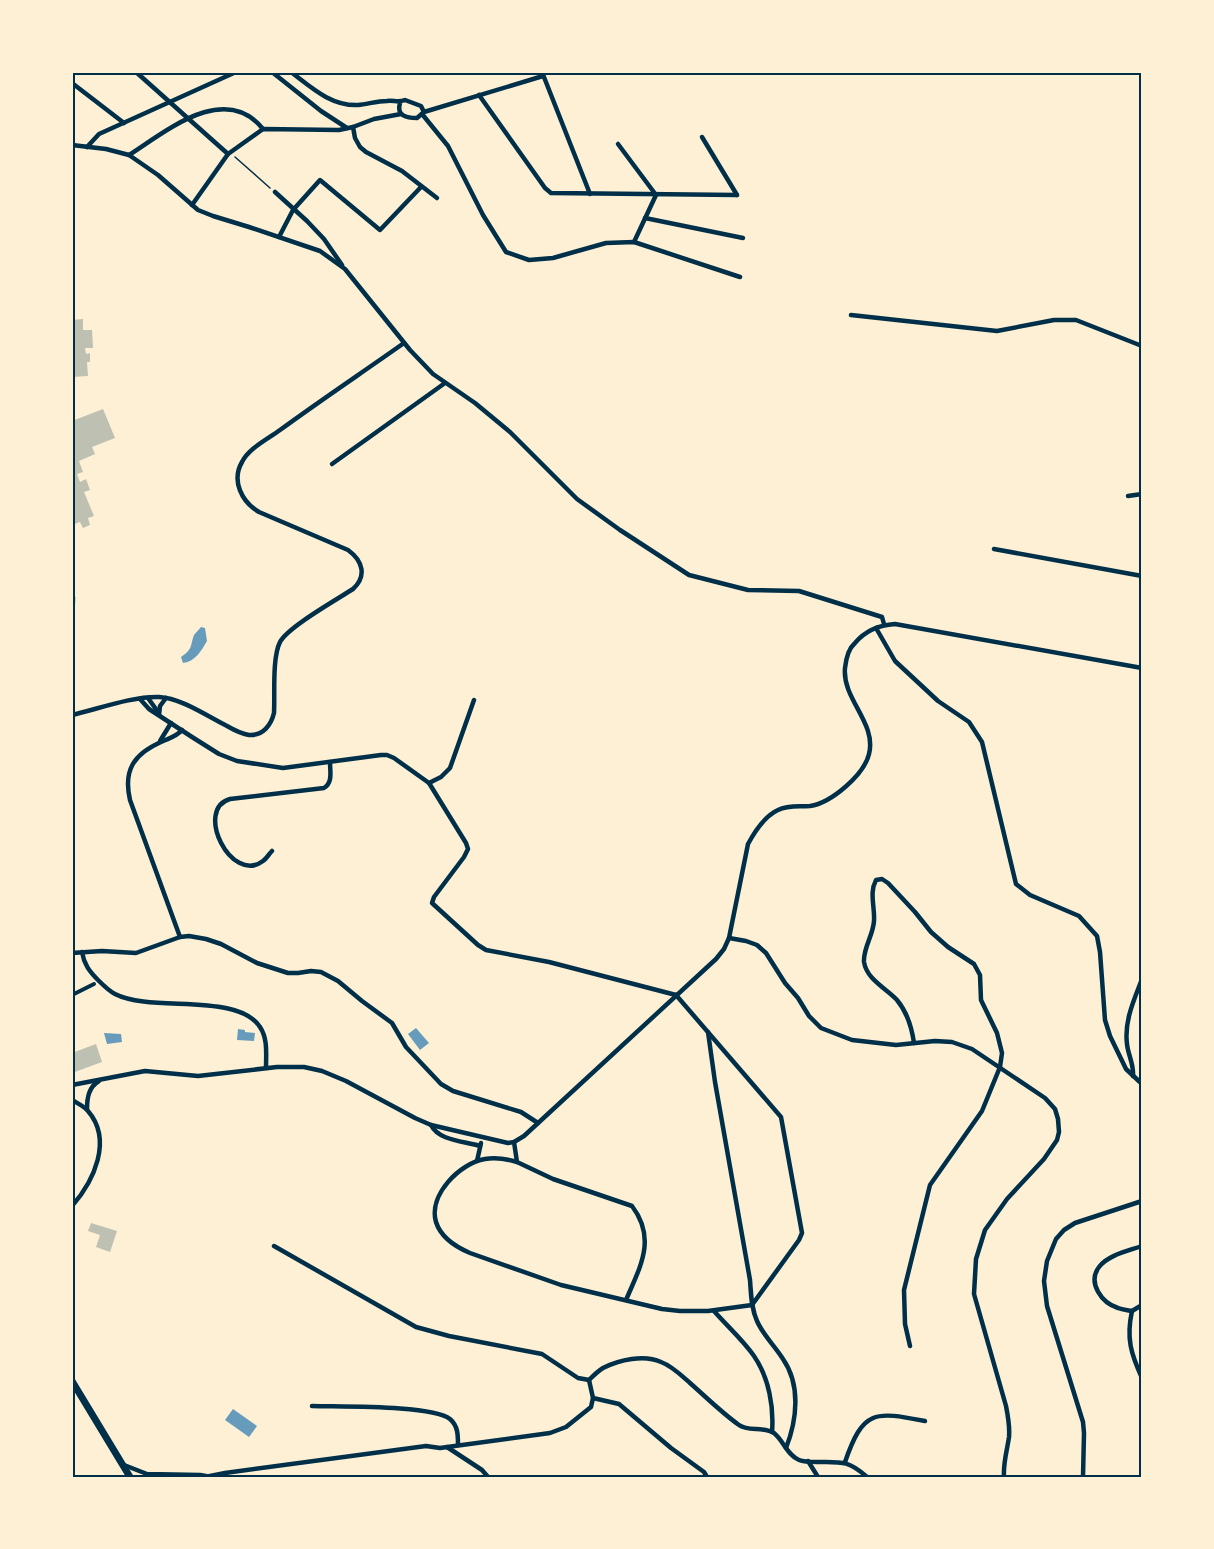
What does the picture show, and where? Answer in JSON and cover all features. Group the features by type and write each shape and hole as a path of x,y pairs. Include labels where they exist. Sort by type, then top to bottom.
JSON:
{"main road":[{"path":"72,1381 130,1477"}],"street":[{"path":"136,72 229,154"},
{"path":"87,147 99,134 236,72"},
{"path":"272,72 321,111 350,128 360,147 366,152 402,171 437,198"},
{"path":"291,72 324,96 340,103 359,105 386,100 400,103 405,100 421,106 423,113 448,146 483,215 506,252 529,260 553,258 606,243 634,242 740,277"},
{"path":"400,103 398,107 400,114 404,117 417,118 423,113 543,74 590,194"},
{"path":"72,83 124,123"},
{"path":"479,95 545,188 551,193 737,195 702,137"},
{"path":"129,155 187,118 204,112 232,110 243,113 263,129"},
{"path":"192,205 229,154 263,129 339,130 400,114"},
{"path":"618,144 656,195"},
{"path":"72,145 106,148 129,155 198,210 320,251 345,269"},
{"path":"279,237 293,210 320,180 380,230 421,187"},
{"path":"275,192 324,239 345,269 420,362 510,432 577,499 620,530 689,575 748,590 799,591 882,617 884,624"},
{"path":"634,242 656,195"},
{"path":"645,219 742,238"},
{"path":"851,315 997,331 1054,320 1076,320 1142,346"},
{"path":"72,715 141,699 166,698 248,735 260,733 269,725 274,713 276,660 280,641 291,629 353,589 359,581 361,565 356,555 348,550 249,506 238,486 237,474 249,453 404,343"},
{"path":"332,464 445,383"},
{"path":"1128,496 1142,494"},
{"path":"994,549 1142,576"},
{"path":"72,1085 146,1071 198,1076 287,1066 304,1067 332,1074 431,1125 508,1143 514,1142 538,1123 716,959 724,949 729,938 748,844 753,834 769,815 785,807 811,806 822,803 844,789 864,765 869,755 870,734 847,688 844,677 851,647 866,633 884,624 895,624 1142,668"},
{"path":"876,628 895,661 938,701 969,722 982,742 1016,884 1030,896 1079,916 1097,936 1105,1020 1126,1069 1142,1084"},
{"path":"148,698 159,715"},
{"path":"159,715 159,706 166,698"},
{"path":"141,699 146,706 171,723 219,754 237,761 283,768 387,755 394,758 429,783 468,849 432,903 486,950 549,962 676,995 782,1117 802,1233 752,1305 714,1311 662,1309 561,1285 470,1253 447,1239 435,1221 438,1200 446,1183 451,1177 477,1161 493,1158 518,1161 553,1179 632,1206 639,1216 645,1250 626,1300"},
{"path":"429,783 436,781 450,768 474,700"},
{"path":"159,742 171,723"},
{"path":"180,937 130,800 128,787 133,762 142,753 159,742 179,734 182,730"},
{"path":"273,851 261,863 255,865 243,864 233,859 224,850 216,827 216,812 219,807 230,798 324,788 330,781 330,762"},
{"path":"910,1346 904,1324 904,1290 930,1185 982,1111 1000,1066 1002,1053 997,1033 981,1000 980,975 974,964 948,947 931,932 888,883 882,879 876,880 872,892 873,932 866,947 864,964 871,977 898,1002 912,1029 914,1043"},
{"path":"72,953 136,953 189,936 229,947 264,966 288,973 315,971 333,977 392,1023 406,1047 441,1084 453,1091 521,1112 538,1123"},
{"path":"729,938 757,945 766,954 809,1016 821,1028 852,1040 896,1045 935,1041 952,1042 972,1048 1045,1098 1054,1109 1059,1119 1059,1132 1053,1148 1007,1199 985,1230 976,1259 975,1294 1006,1406 1009,1425 1003,1465 1004,1477"},
{"path":"82,952 89,971 107,989 121,997 143,1002 217,1008 248,1016 254,1020 263,1033 266,1068"},
{"path":"1133,1076 1133,1065 1127,1045 1127,1026 1142,979"},
{"path":"72,995 94,984"},
{"path":"708,1032 722,1127 750,1280 752,1305 760,1327 788,1365 792,1380 796,1408 792,1432 786,1448"},
{"path":"87,1109 92,1086 101,1080"},
{"path":"72,1100 87,1109 96,1125 100,1144 93,1173 80,1197 72,1206"},
{"path":"431,1125 433,1130 441,1136 480,1146"},
{"path":"477,1161 482,1137"},
{"path":"514,1142 518,1161"},
{"path":"72,1201 80,1197"},
{"path":"1083,1477 1083,1422 1047,1306 1044,1281 1047,1261 1056,1239 1075,1223 1142,1201"},
{"path":"274,1246 416,1327 449,1336 542,1354 578,1378 589,1380"},
{"path":"1142,1246 1108,1258 1099,1267 1094,1277 1096,1289 1116,1308 1132,1311 1142,1305"},
{"path":"714,1311 755,1357 762,1371 772,1408 772,1432"},
{"path":"1132,1311 1129,1343 1142,1378"},
{"path":"589,1380 602,1369 617,1362 629,1359 660,1361 675,1370 742,1428 757,1428 772,1432 799,1460 845,1462 856,1467 867,1477"},
{"path":"123,1465 144,1475 200,1474 208,1477 426,1446 440,1448 550,1433 566,1427 591,1407 593,1398 589,1380"},
{"path":"593,1398 619,1404 671,1448 704,1472 707,1477"},
{"path":"312,1406 419,1410 448,1417 454,1423 458,1433 458,1445"},
{"path":"845,1462 864,1424 873,1417 899,1416 925,1421"},
{"path":"447,1447 482,1470 488,1477"},
{"path":"808,1461 818,1477"},
{"path":"228,1477 234,1472"}],"path":[{"path":"229,154 275,192"}],"water":[{"path":"201,627 205,628 207,641 195,658 183,663 181,657 189,649 194,635"},
{"path":"416,1028 429,1043 420,1050 408,1034"},
{"path":"238,1029 255,1033 254,1041 237,1040"},
{"path":"104,1033 121,1034 122,1042 107,1044"},
{"path":"233,1409 257,1426 249,1437 225,1420"}],"building":[{"path":"83,319 83,330 92,330 93,348 85,348 86,354 90,353 90,362 87,362 88,376 72,377 72,320"},
{"path":"103,409 115,438 92,447 95,454 79,461 83,472 77,474 80,482 86,479 90,490 84,492 94,516 88,518 90,525 83,528 80,522 72,525 72,421"},
{"path":"72,596 76,597 73,621 72,621"},
{"path":"96,1044 102,1062 72,1073 72,1053"},
{"path":"91,1223 117,1231 110,1252 96,1247 100,1235 88,1231"}]}
